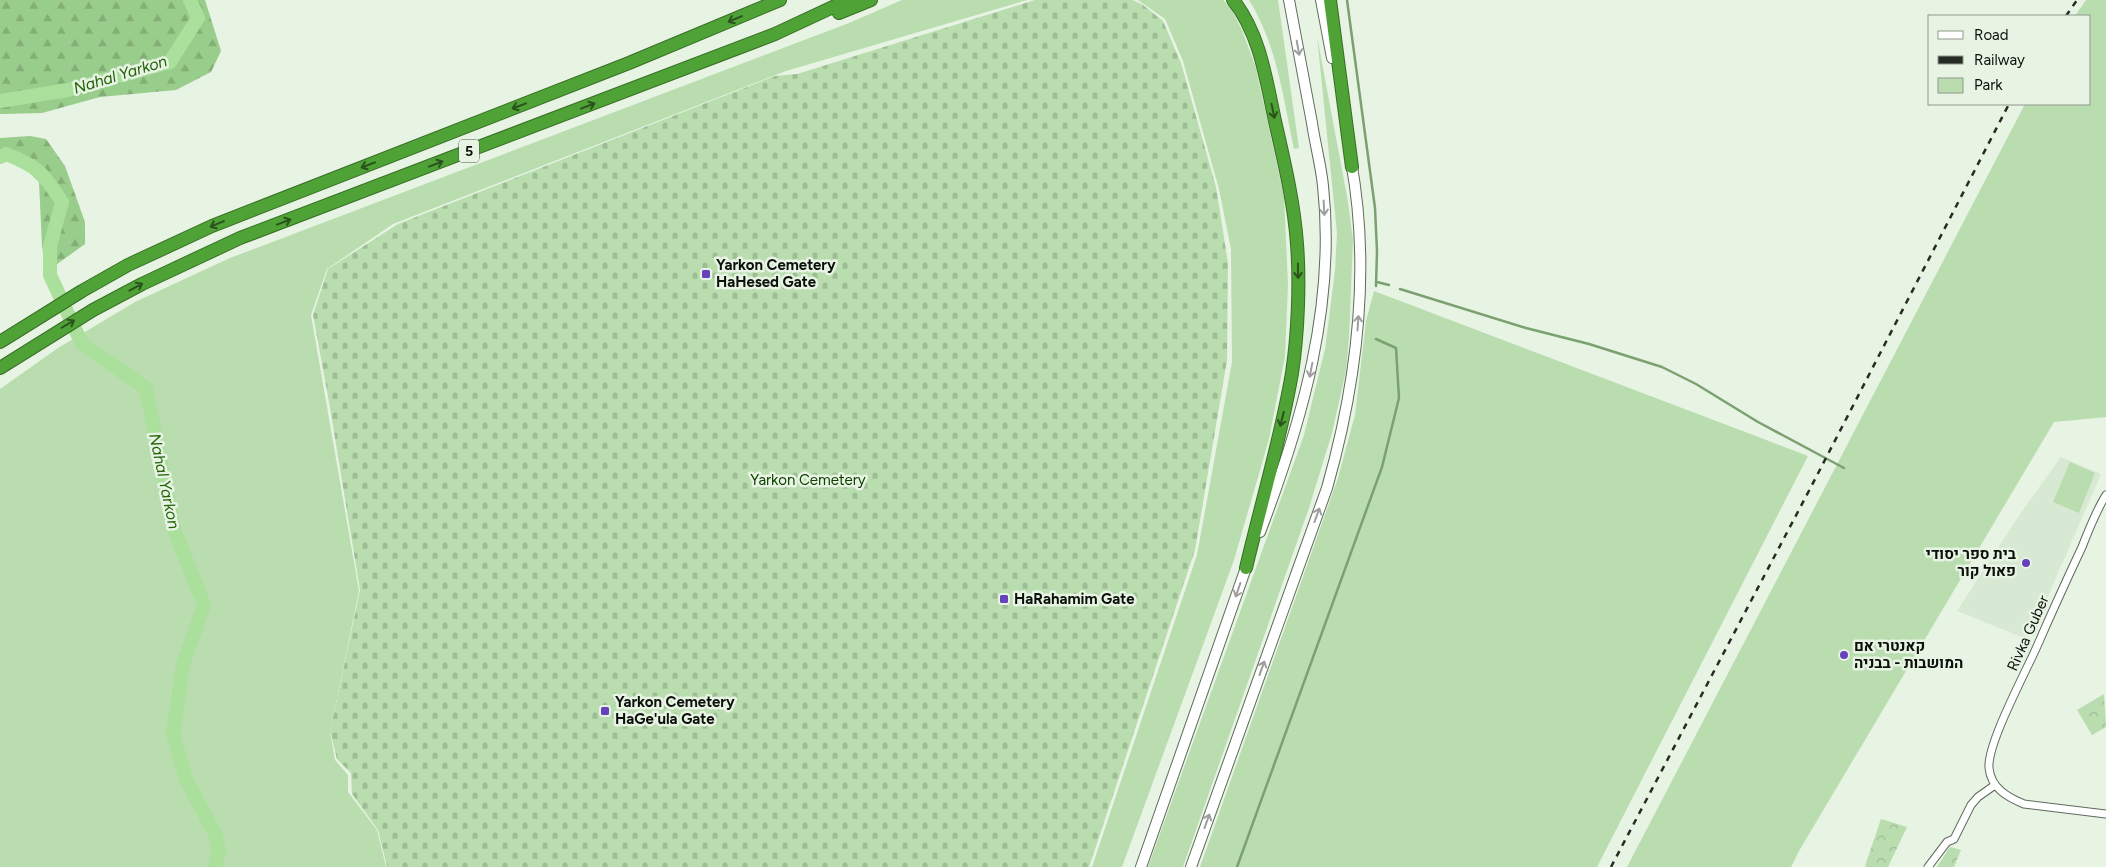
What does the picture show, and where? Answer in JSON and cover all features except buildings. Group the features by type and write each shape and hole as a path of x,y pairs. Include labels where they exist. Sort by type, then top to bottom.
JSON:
{"highway":[{"name":"5","path":"0,342 128,265 212,226 629,63 780,0"},
{"name":"5","path":"0,368 45,338 93,310 142,284 240,238 774,34 848,0"},
{"path":"774,34 871,0"},
{"path":"1233,0 1250,26 1262,63 1290,193 1298,264 1297,310 1292,372 1246,568"},
{"path":"1330,0 1352,168"}],"main road":[{"path":"1141,867 1246,568 1272,500 1303,406 1314,355 1323,287 1325,234 1323,185 1289,0"},
{"path":"1191,867 1324,496 1344,423 1354,373 1360,290 1358,216 1352,168 1321,0"}],"street":[{"name":"Rivka Guber","path":"1995,785 1989,771 1989,761 1995,742 2106,495"},
{"path":"1928,867 1948,842 1954,839 1971,805 1995,785 2003,793 2024,804 2106,814"}],"shaded area":[{"name":"בית ספר יסודי פאול קור","path":"2061,457 2101,474 2029,640 1957,611 2020,514"}],"green space":[{"path":"0,0 205,0 221,51 211,72 176,90 100,97 42,113 0,114"},
{"path":"902,0 1027,0 786,71 393,224 327,269 311,315 359,591 330,732 335,760 348,775 348,792 377,830 386,867 0,867 0,389 58,348 135,302 230,258 849,23"},
{"name":"Yarkon Cemetery","path":"1035,0 1133,0 1143,5 1163,21 1181,63 1216,187 1228,263 1227,360 1195,550 1089,867 387,867 378,830 352,794 351,773 337,759 330,732 360,590 313,315 328,269 398,224 775,76 797,74"},
{"path":"1138,0 1223,0 1230,7 1242,30 1256,68 1284,197 1288,285 1285,356 1269,439 1234,560 1122,867 1092,867 1197,555 1232,362 1231,249 1219,189 1183,61 1165,19"},
{"path":"1249,0 1278,0 1299,148 1294,149 1273,53 1259,17"},
{"path":"2086,0 2106,0 2106,417 2054,422 1791,867 1627,867 2024,105 2091,105 2091,15 2076,15"},
{"path":"1317,36 1348,202 1353,240 1346,371 1332,433 1309,508 1183,867 1148,867 1304,435 1325,349 1335,271 1337,233"},
{"path":"30,136 46,139 65,166 85,222 85,244 46,272 42,246 39,182 11,155 0,162 0,138"},
{"path":"1374,291 1808,456 1597,867 1200,867 1338,478 1355,415 1366,321"},
{"path":"2070,462 2095,473 2079,513 2053,502"},
{"path":"2104,694 2106,727 2092,735 2077,710"},
{"path":"1881,819 1907,827 1888,867 1867,867 1865,866"},
{"path":"1950,847 1961,850 1954,867 1937,867"}],"waterway":[{"name":"Nahal Yarkon","path":"0,101 68,90 170,62 198,18 190,0"},
{"path":"1347,0 1375,208 1376,286"},
{"name":"Nahal Yarkon","path":"0,157 6,154 33,167 45,177 62,202 50,246 50,275 82,344 146,388 174,529 204,605 183,665 173,734 186,779 216,836 219,851 215,867"},
{"path":"1377,282 1389,285"},
{"path":"1400,289 1662,367 1696,384 1758,422 1844,468"},
{"path":"1237,867 1382,467 1399,398 1396,348 1376,339"}],"railway":[{"path":"2067,15 2077,0"},
{"path":"1611,867 1812,485 2008,105"}],"place":[{"name":"Yarkon Cemetery HaHesed Gate","path":"706,274"},
{"name":"בית ספר יסודי פאול קור","path":"2026,563"},
{"name":"HaRahamim Gate","path":"1004,599"},
{"name":"קאנטרי אם המושבות - בבניה","path":"1844,655"},
{"name":"Yarkon Cemetery HaGe'ula Gate","path":"605,711"}]}
